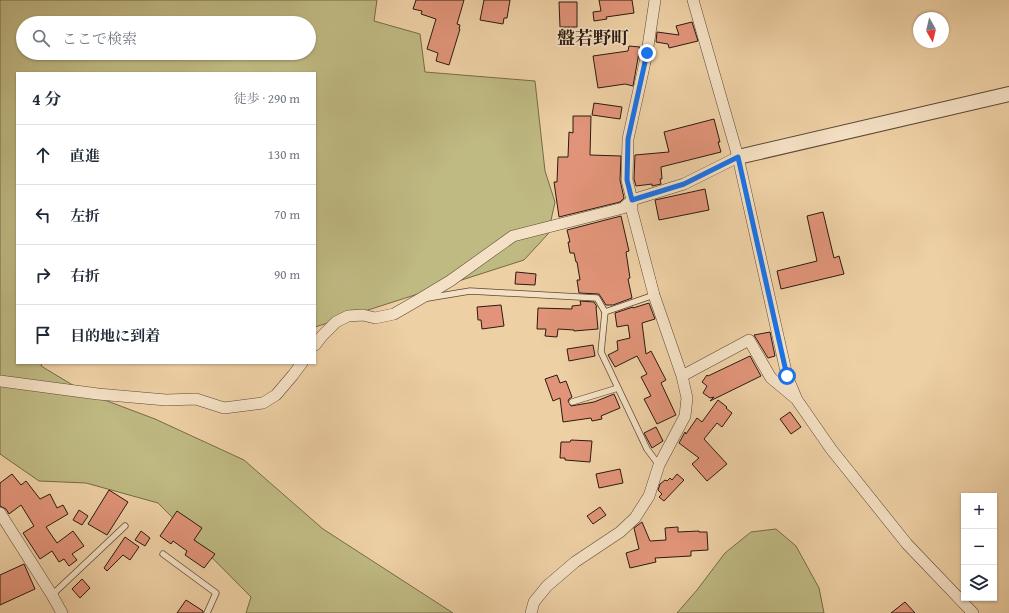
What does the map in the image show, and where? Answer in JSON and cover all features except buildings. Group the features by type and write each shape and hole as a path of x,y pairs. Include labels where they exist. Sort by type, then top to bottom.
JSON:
{"street":[{"path":"531,613 534,602 547,586 576,562 620,532 635,518 649,496 659,464 685,416 687,398 682,376 654,295 632,211 632,200 627,180 628,139 647,53 655,0"},
{"path":"693,0 738,157 787,376 797,400 830,448 908,544 973,613"},
{"path":"316,344 336,322 348,316 364,315 375,318 394,314 450,281 512,236 623,208 632,200 684,184 738,157 1009,94"},
{"path":"682,376 749,340 771,378 797,400"},
{"path":"0,381 98,394 166,400 196,399 224,408 263,403 276,395 301,364"},
{"path":"0,513 62,613"}],"lane":[{"path":"420,299 470,290 597,298 605,312 601,352 647,449 659,464"},
{"path":"605,312 654,295"},
{"path":"572,402 618,388"},
{"path":"52,595 125,526"},
{"path":"163,554 216,593 207,613"}],"shaded area":[{"path":"0,0 377,0 374,21 420,34 425,72 535,81 545,171 555,202 548,234 524,260 316,327 316,72 16,72 16,364 42,364 41,366 86,393 155,419 244,460 323,529 453,613 246,613 251,597 158,503 86,483 39,481 0,454"},
{"path":"776,529 796,546 819,588 824,613 677,613 697,590 725,553 751,532"}],"district":[{"name":"盤若野町","path":"593,37"}],"route":[{"path":"647,53 628,139 627,180 632,200 684,184 738,157 787,376"}]}
